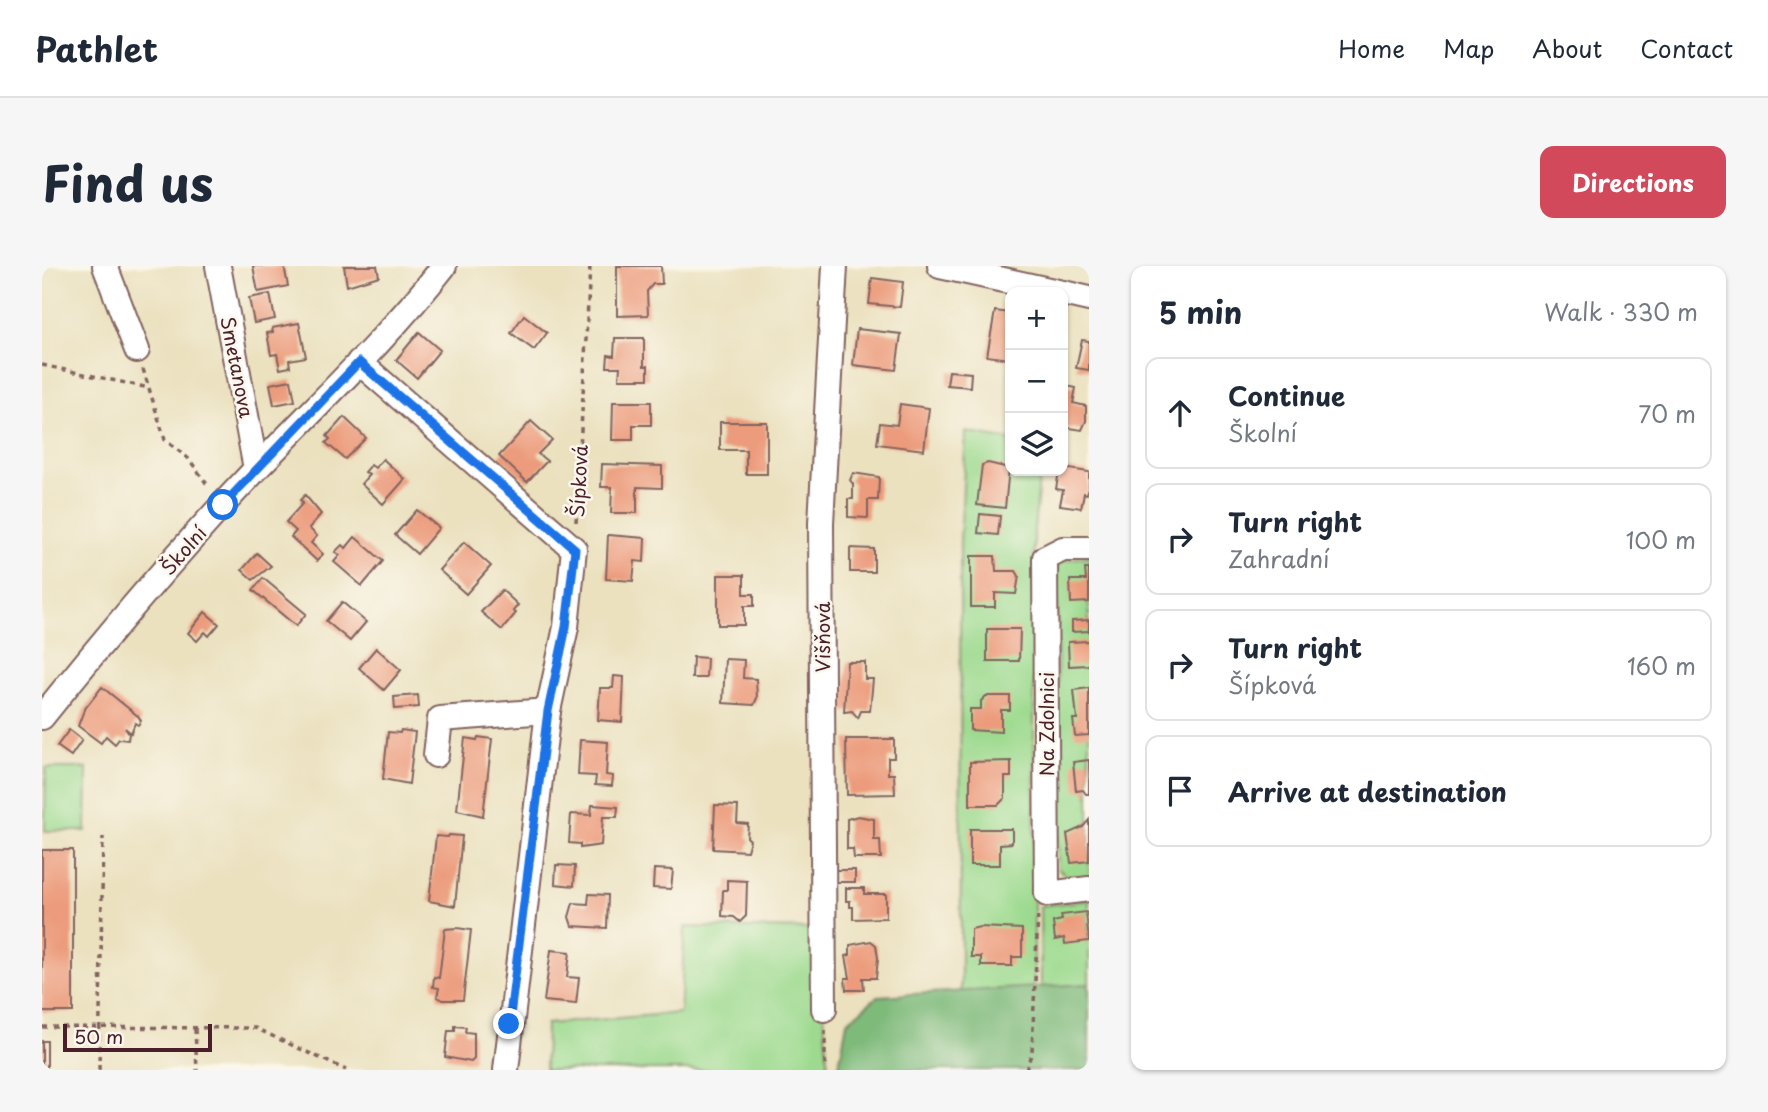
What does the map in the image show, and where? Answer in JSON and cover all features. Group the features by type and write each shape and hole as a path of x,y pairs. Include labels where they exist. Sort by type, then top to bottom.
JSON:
{"street":[{"path":"105,266 137,350"},
{"name":"Smetanova","path":"218,266 257,469"},
{"name":"Višňová","path":"824,1009 821,523 835,266"},
{"path":"940,266 1033,287"},
{"name":"Školní","path":"42,717 102,643 223,505 359,362 435,271"},
{"path":"1068,295 1089,299"},
{"path":"359,362 575,549 566,627 548,711 506,1070"},
{"name":"Na Zdolnici","path":"1047,894 1045,558 1063,549 1089,549"},
{"path":"436,755 440,719 548,711"},
{"path":"1047,894 1089,889"}],"path":[{"name":"Šípková","path":"575,549 590,266"},
{"path":"137,350 165,440 189,459 223,505"},
{"path":"42,366 149,388"},
{"path":"99,1070 103,837"},
{"path":"1026,1070 1032,1051 1038,903 1047,894"},
{"path":"824,1009 825,1070"},
{"path":"42,1027 255,1028 346,1070"},
{"path":"195,1029 197,1070"}],"green space":[{"path":"966,432 1005,439 1005,476 1039,476 1034,529 1034,988 961,992 960,542"},
{"path":"1089,556 1089,879 1074,881 1058,869 1057,566 1061,561"},
{"path":"46,768 87,768 86,831 45,831"},
{"path":"1089,900 1089,984 1041,987 1040,906"},
{"path":"685,927 818,929 828,1070 545,1070 546,1024 680,1013"},
{"path":"1089,984 1089,1070 840,1070 847,1022 878,996"}],"building":[{"path":"253,266 284,266 288,286 258,292"},
{"path":"344,266 377,266 379,276 347,286"},
{"path":"617,266 661,266 662,284 653,284 647,291 648,315 617,316"},
{"path":"872,278 903,282 900,307 869,304"},
{"path":"270,294 275,319 254,323 249,298"},
{"path":"995,311 1005,312 1005,359 987,356"},
{"path":"524,315 547,333 534,350 511,333"},
{"path":"299,323 306,357 289,360 290,367 280,369 277,354 271,355 267,333 273,332 272,328"},
{"path":"857,329 901,334 896,370 853,365"},
{"path":"419,332 440,350 417,378 396,360"},
{"path":"615,338 644,338 644,366 648,366 648,379 619,379 620,367 607,367 608,355 614,356"},
{"path":"1082,340 1089,341 1089,370 1076,368"},
{"path":"949,371 971,373 970,387 947,385"},
{"path":"291,380 295,401 274,405 270,384"},
{"path":"1068,386 1076,388 1073,403 1086,406 1086,421 1082,430 1068,428"},
{"path":"613,402 651,402 651,425 633,425 633,440 612,440"},
{"path":"900,404 929,408 924,450 877,444 880,423 897,425"},
{"path":"344,417 366,438 345,459 326,443 330,439 327,436"},
{"path":"531,421 552,440 538,454 547,461 527,482 499,456"},
{"path":"720,422 767,422 767,474 746,474 746,450 720,450"},
{"path":"383,459 405,479 383,504 361,484 369,475 365,472 371,465 375,468"},
{"path":"988,463 1005,467 1005,476 1008,476 1005,508 977,505 982,465"},
{"path":"602,464 662,466 662,488 637,487 637,513 611,513 612,487 601,487"},
{"path":"1068,469 1089,472 1089,487 1087,494 1084,493 1081,508 1060,505 1063,490 1056,489 1058,476 1068,476"},
{"path":"853,473 879,477 878,500 868,500 868,518 848,517 848,499 853,499 853,484 850,480"},
{"path":"305,495 321,514 309,528 317,536 311,543 323,554 317,561 291,537 296,531 286,522 303,503 300,500"},
{"path":"417,510 439,528 417,554 395,535"},
{"path":"980,514 1000,516 998,535 978,533"},
{"path":"608,535 645,538 644,562 635,561 633,581 606,579"},
{"path":"355,537 383,561 362,586 334,562 340,555 335,552 342,545 346,548"},
{"path":"464,542 491,566 466,594 439,570"},
{"path":"850,548 874,549 874,572 850,572"},
{"path":"257,553 271,566 253,580 242,570"},
{"path":"971,556 995,556 996,571 1016,571 1019,576 1016,594 995,593 995,607 971,607"},
{"path":"1085,569 1089,569 1089,602 1071,603 1070,580 1086,580"},
{"path":"718,575 744,575 744,594 754,594 754,606 744,606 744,625 718,625"},
{"path":"263,578 306,614 296,626 253,590"},
{"path":"502,590 518,605 513,611 516,613 502,630 481,612"},
{"path":"342,602 366,622 350,641 326,621"},
{"path":"205,612 219,624 209,636 205,632 197,641 188,633"},
{"path":"1089,620 1089,631 1072,632 1072,621"},
{"path":"987,629 1020,629 1019,661 987,661"},
{"path":"1089,641 1089,665 1069,666 1068,642"},
{"path":"376,648 401,670 384,690 359,668"},
{"path":"693,657 707,658 706,678 692,678"},
{"path":"725,659 744,660 743,678 756,679 757,698 754,705 723,703"},
{"path":"847,662 865,662 865,679 873,679 870,711 861,711 858,718 852,711 844,712"},
{"path":"614,676 624,677 622,722 598,720 600,688 613,688"},
{"path":"102,687 141,721 138,725 135,723 131,733 125,728 129,734 128,740 119,739 115,744 106,736 101,743 78,726 84,710"},
{"path":"1089,688 1089,735 1075,736 1073,719 1077,719 1074,690"},
{"path":"418,695 419,707 395,709 394,697"},
{"path":"986,696 1010,696 1010,710 1001,710 1001,732 970,730 970,709 981,709 981,701"},
{"path":"69,730 82,740 71,756 57,746"},
{"path":"401,730 415,732 409,784 383,779 388,732 400,733"},
{"path":"478,737 492,739 483,816 457,810 465,738 477,740"},
{"path":"846,739 894,739 894,758 888,758 888,774 894,774 895,794 847,795"},
{"path":"580,740 608,742 606,775 613,776 612,786 595,785 596,776 578,775"},
{"path":"1089,760 1089,794 1086,794 1083,790 1076,791 1073,762"},
{"path":"1011,761 1011,777 1005,777 1005,798 998,805 970,805 970,762"},
{"path":"592,805 618,807 617,817 603,817 601,845 580,848 580,844 569,843 571,814 591,815"},
{"path":"715,805 738,806 737,823 748,824 747,837 750,840 747,851 713,849"},
{"path":"858,816 874,819 874,840 880,840 881,858 854,858 853,849 847,849 847,819"},
{"path":"1089,820 1089,861 1071,863 1067,834 1083,827"},
{"path":"970,829 1012,829 1012,843 1000,844 1000,865 970,865"},
{"path":"436,836 462,836 455,906 429,901"},
{"path":"42,850 73,850 73,1012 42,1012"},
{"path":"556,865 575,866 574,886 555,884"},
{"path":"654,869 673,870 671,889 653,888"},
{"path":"836,870 855,870 855,882 836,882"},
{"path":"727,880 747,881 746,916 740,922 734,917 722,916 723,890 727,890"},
{"path":"846,888 864,888 864,894 886,894 886,918 853,919 853,907 850,907 850,901 846,901"},
{"path":"589,894 608,895 607,928 572,926 569,917 573,903 588,904"},
{"path":"1086,912 1089,941 1065,944 1064,938 1055,940 1053,922 1062,920 1061,915"},
{"path":"445,929 471,930 463,1000 443,1000 437,997 439,988 433,987 434,977 439,978"},
{"path":"971,929 1022,929 1022,957 1012,957 1012,966 981,966 981,957 971,957"},
{"path":"871,941 876,945 878,958 876,978 863,978 864,990 846,990 845,978 850,978 846,956 850,955 850,945"},
{"path":"551,950 570,952 567,977 579,978 576,1004 544,1001"},
{"path":"455,1026 466,1027 465,1032 474,1033 474,1059 471,1062 445,1057 448,1031 455,1031"},
{"path":"42,1041 47,1041 47,1070 42,1070"}],"route":[{"path":"223,505 359,362 575,549 566,627 548,711 509,1024"}]}
